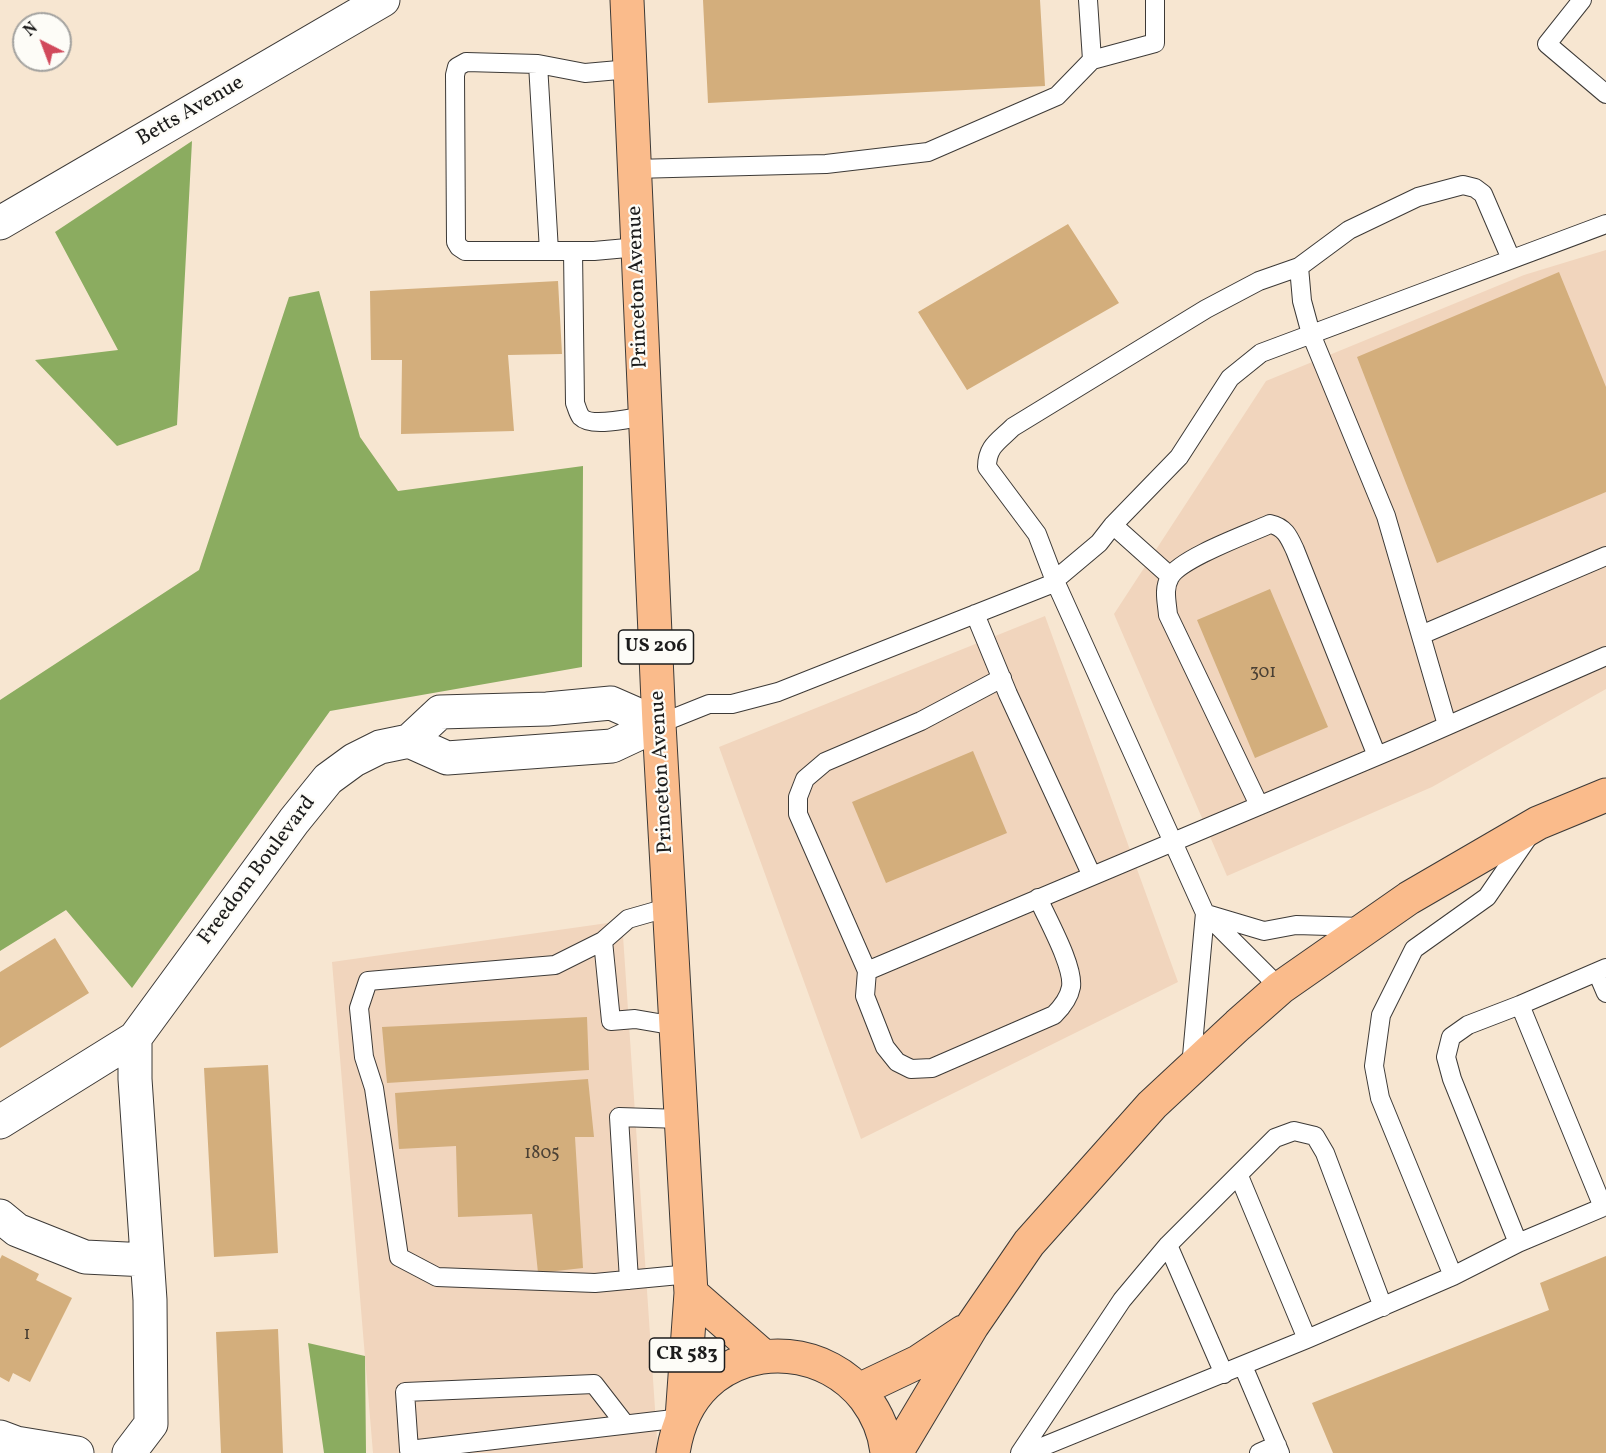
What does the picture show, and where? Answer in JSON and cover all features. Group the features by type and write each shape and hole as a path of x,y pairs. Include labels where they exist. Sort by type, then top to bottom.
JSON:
{"main road":[{"name":"Princeton Avenue","path":"627,0 659,724 690,1283 682,1418"},
{"path":"896,1453 972,1326 1029,1243 1152,1106 1191,1069 1280,988 1409,898 1539,823 1606,795"},
{"name":"CR 583","path":"690,1283 763,1356"},
{"path":"859,1390 918,1362 972,1326"},
{"path":"673,1453 682,1418 706,1384 724,1371 743,1362 763,1356 784,1355 805,1358 825,1365 843,1376 859,1390 872,1407 881,1426 887,1453"}],"street":[{"name":"Betts Avenue","path":"0,223 382,0"},
{"path":"611,704 659,724 612,746 447,758 409,741 440,712 548,709 611,704"},
{"name":"Freedom Boulevard","path":"0,1122 135,1038 294,821 328,779 354,760 380,747 409,741"},
{"path":"129,1453 151,1424 150,1300 135,1079 135,1038"},
{"path":"0,1216 17,1230 85,1257 147,1260"},
{"path":"0,1437 16,1443 77,1453"}],"lane":[{"path":"1088,0 1092,60"},
{"path":"634,169 826,164 928,152 1057,96 1092,60 1155,43 1155,0"},
{"path":"1582,0 1547,44 1606,94"},
{"path":"630,69 585,73 538,64 466,62 457,67 455,75 456,242 459,248 465,250 573,251 638,247"},
{"path":"538,64 549,251"},
{"path":"1280,988 1205,913 1055,581 1037,534 987,467 987,454 1013,427 1206,309 1259,281 1299,267 1349,230 1418,197 1463,185 1475,188 1483,194 1511,259"},
{"path":"659,724 709,704 732,704 778,692 1049,585 1099,543 1113,525 1179,457 1230,378 1261,353 1511,259 1605,227"},
{"path":"573,251 577,411 581,417 589,421 602,422 645,416"},
{"path":"1299,267 1302,301 1311,334 1386,516 1447,725"},
{"path":"1259,805 1168,615 1165,591 1170,576 1188,561 1270,524 1278,526 1287,533 1377,756"},
{"path":"1113,525 1170,576"},
{"path":"1421,635 1606,556"},
{"path":"975,614 1092,876"},
{"path":"867,971 1377,756 1606,656"},
{"path":"1002,678 921,721 825,762 805,779 798,797 798,814 867,971 865,996 885,1047 897,1062 911,1069 932,1068 1054,1015 1065,1003 1071,986 1068,967 1038,898"},
{"path":"1453,1276 1380,1098 1374,1066 1381,1015 1414,949 1487,897 1539,823"},
{"path":"670,907 628,919 603,940 555,965 368,981 359,1008 364,1058 374,1088 399,1257 437,1277 595,1283 629,1280 690,1283"},
{"path":"1205,913 1264,931 1296,925 1366,927"},
{"path":"1191,1069 1205,913"},
{"path":"603,940 611,1020 635,1019 676,1026"},
{"path":"1518,1243 1452,1079 1446,1057 1451,1037 1468,1025 1602,970 1606,993"},
{"path":"1027,1453 1307,1339 1453,1276 1518,1243 1605,1207 1520,1005"},
{"path":"629,1280 619,1118 681,1119"},
{"path":"1020,1453 1122,1300 1168,1245 1275,1138 1294,1131 1315,1136 1325,1153 1383,1306"},
{"path":"1239,1176 1307,1339"},
{"path":"1168,1245 1224,1374"},
{"path":"1243,1366 1279,1449 1259,1453"},
{"path":"625,1424 594,1383 405,1392 409,1450 682,1418"}],"shaded area":[{"path":"1606,250 1606,689 1432,787 1227,876 1114,614 1266,381 1524,275"},
{"path":"1045,616 1178,982 861,1139 719,747"},
{"path":"622,921 658,1453 373,1453 332,962"}],"green space":[{"path":"192,141 177,425 117,446 35,360 118,350 55,232"},
{"path":"319,291 360,437 398,491 583,466 582,667 330,711 132,988 66,910 0,951 0,700 199,570 289,297"},
{"path":"308,1343 365,1356 366,1453 324,1453"}],"building":[{"path":"703,0 1040,0 1045,86 708,103"},
{"path":"1068,224 1119,303 967,390 918,312"},
{"path":"1559,272 1606,387 1606,492 1437,563 1357,357"},
{"path":"558,281 562,354 508,355 514,431 401,434 402,360 371,360 370,291"},
{"path":"1270,589 1328,727 1255,758 1197,620"},
{"path":"973,751 1007,833 886,883 852,802"},
{"path":"55,938 89,993 0,1048 0,972"},
{"path":"587,1017 589,1070 387,1083 382,1027"},
{"path":"268,1065 278,1253 214,1257 204,1068"},
{"path":"588,1079 594,1137 575,1137 583,1268 538,1273 532,1214 458,1217 456,1146 399,1149 395,1093"},
{"path":"2,1255 39,1274 36,1280 72,1298 30,1382 13,1373 9,1382 0,1377 0,1259"},
{"path":"1606,1256 1606,1453 1333,1453 1312,1403 1549,1310 1540,1283"},
{"path":"278,1329 283,1453 221,1453 216,1332"}]}
